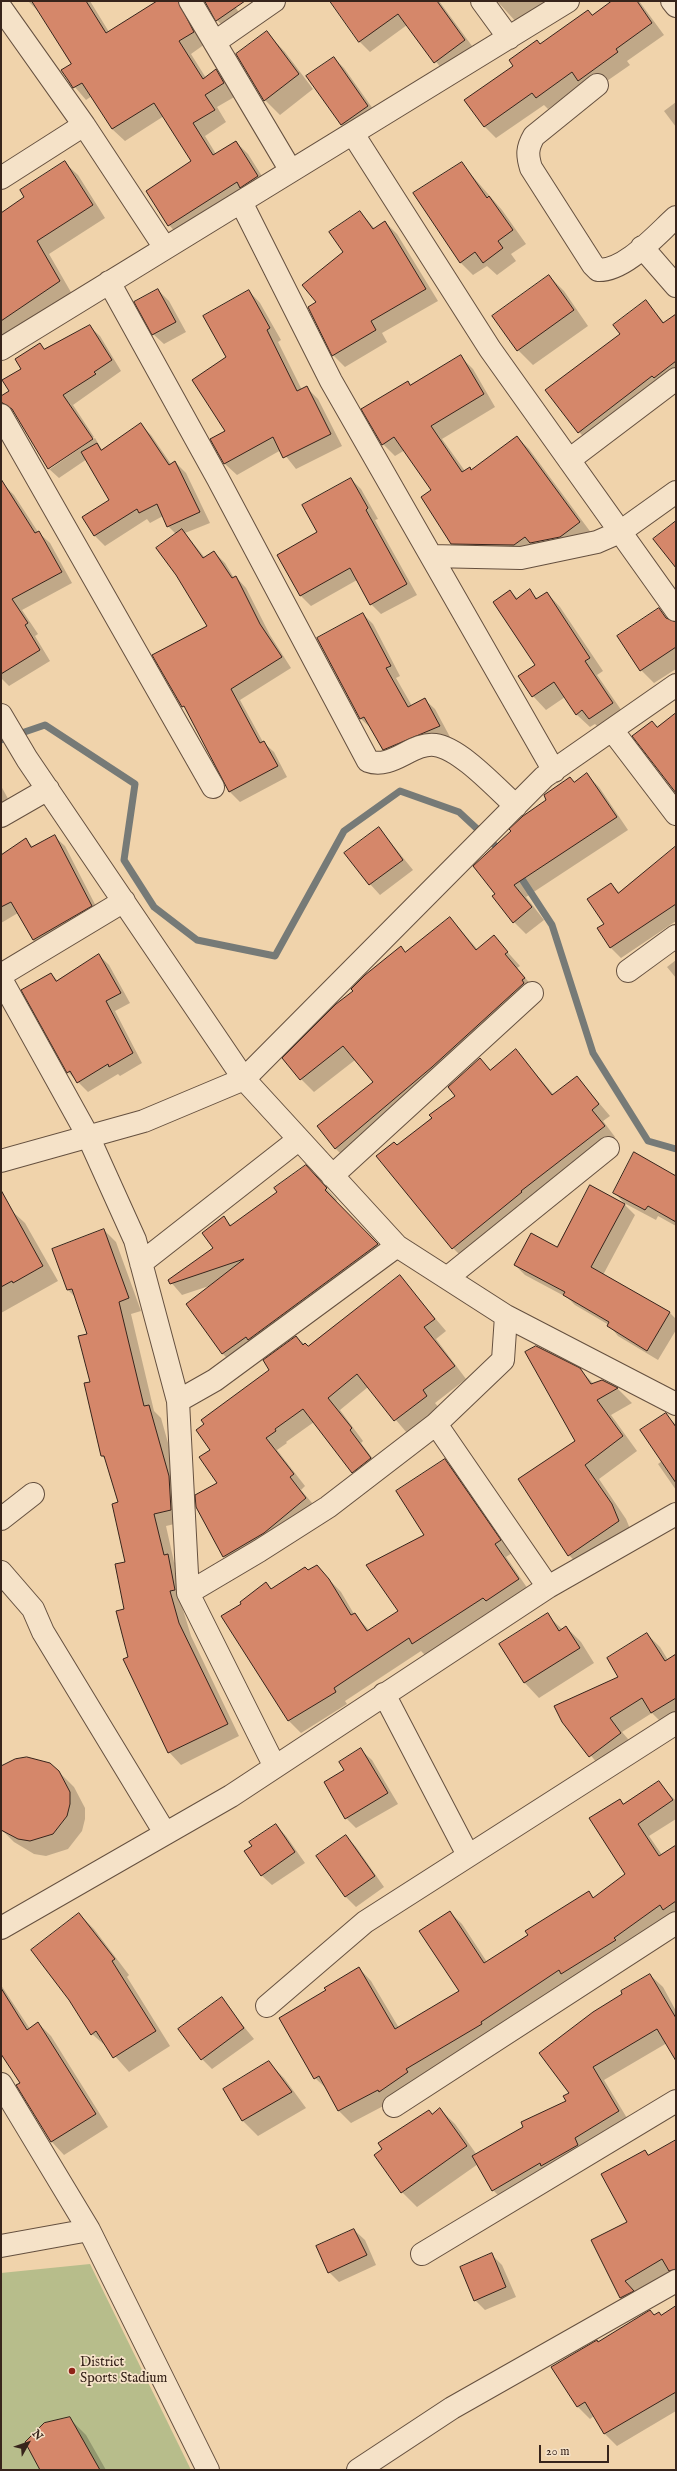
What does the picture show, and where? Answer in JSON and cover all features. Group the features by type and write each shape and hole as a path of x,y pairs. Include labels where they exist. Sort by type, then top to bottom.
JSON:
{"street":[{"path":"190,1 291,171"},
{"path":"215,42 274,1"},
{"path":"482,1 509,38"},
{"path":"1,349 568,1"},
{"path":"672,1 676,6"},
{"path":"1,8 84,125 165,248"},
{"path":"597,86 534,136 528,146 527,156 531,168 593,265 598,270 616,267 642,247 676,217"},
{"path":"1,178 84,125"},
{"path":"353,134 490,349 676,610"},
{"path":"241,202 331,381 554,770"},
{"path":"642,247 676,286"},
{"path":"109,282 218,479 368,761 380,764 426,746 446,748 459,756 509,812"},
{"path":"569,460 676,379"},
{"path":"1,415 213,787"},
{"path":"431,556 521,558 597,542 620,532 676,492"},
{"path":"1,1161 144,1121 244,1079 509,812 554,770 676,685"},
{"path":"1,715 27,759 244,1079 298,1140 397,1246 506,1316 676,1404"},
{"path":"612,730 676,814"},
{"path":"1,816 48,789"},
{"path":"1,975 124,901"},
{"path":"628,971 676,936"},
{"path":"1,979 88,1136 135,1240 178,1401 188,1593 275,1767"},
{"path":"332,1176 532,993"},
{"path":"141,1262 298,1140"},
{"path":"447,1278 608,1148"},
{"path":"178,1401 214,1380 397,1246"},
{"path":"188,1593 259,1552 328,1507 436,1424 503,1360 506,1316"},
{"path":"436,1424 548,1587"},
{"path":"1,1519 33,1494"},
{"path":"1,1928 231,1796 548,1587 676,1514"},
{"path":"1,1572 33,1609 43,1632 165,1833"},
{"path":"384,1694 468,1855"},
{"path":"267,2006 365,1922 676,1723"},
{"path":"394,2106 676,1923"},
{"path":"1,2084 89,2230 208,2470"},
{"path":"422,2254 676,2101"},
{"path":"1,2246 89,2230"},
{"path":"358,2470 452,2408 676,2281"}],"green space":[{"name":"District Sports Stadium","path":"90,2264 191,2470 1,2470 1,2273"}],"building":[{"path":"32,1 86,1 106,33 157,1 178,1 194,32 179,41 203,79 216,69 224,83 205,95 215,110 193,123 213,155 236,141 258,176 240,188 237,182 168,226 146,191 191,161 154,103 112,129 82,83 73,88 61,70 71,64"},
{"path":"205,1 245,1 216,21"},
{"path":"330,1 437,1 465,40 434,63 398,14 359,42"},
{"path":"612,1 637,1 652,23 616,49 618,52 578,81 572,72 536,98 532,93 484,127 464,100 513,66 509,60 537,40 540,44 588,10 592,15"},
{"path":"267,31 299,74 264,101 236,54"},
{"path":"334,57 368,106 341,125 306,76"},
{"path":"65,161 93,205 37,241 60,281 1,321 1,213 24,197 20,190"},
{"path":"462,162 487,198 489,196 513,230 498,241 503,248 483,263 475,252 460,263 413,193"},
{"path":"360,211 373,229 385,221 426,289 371,321 376,330 332,356 308,307 316,302 302,285 343,252 329,232"},
{"path":"549,275 574,310 517,351 492,316"},
{"path":"158,289 176,322 152,335 134,302"},
{"path":"249,290 270,328 267,330 297,391 307,386 331,434 283,458 273,437 224,464 210,439 225,431 192,380 226,357 203,316"},
{"path":"646,300 663,323 676,314 676,361 654,378 652,376 578,433 545,390 620,334 613,325"},
{"path":"90,325 112,360 94,372 96,374 63,395 93,439 48,469 12,409 1,402 1,396 9,391 2,380 21,369 15,359 40,343 44,349"},
{"path":"461,355 484,394 431,426 462,472 470,467 471,470 517,436 580,522 560,537 530,543 525,537 514,545 451,544 421,497 431,490 394,437 382,445 361,409 408,381 410,385"},
{"path":"141,423 169,465 175,461 200,512 167,527 157,504 139,513 137,509 94,536 82,517 109,500 81,452 97,443 101,450"},
{"path":"351,478 368,508 366,510 407,584 370,605 350,568 300,596 277,555 317,532 302,505"},
{"path":"1,479 35,533 39,531 62,572 12,599 28,623 25,625 40,650 1,674"},
{"path":"676,521 676,568 653,539"},
{"path":"182,529 203,558 214,551 232,578 236,576 260,624 282,657 231,689 260,743 264,741 278,766 229,792 184,706 182,707 152,655 207,626 176,575 156,548"},
{"path":"530,589 536,599 547,592 590,658 585,661 613,703 589,719 582,710 576,715 554,682 532,697 518,676 535,665 493,602 510,590 516,599"},
{"path":"659,608 666,618 676,622 676,647 640,671 617,636"},
{"path":"363,613 391,666 386,668 408,707 425,698 440,726 383,750 364,717 360,719 317,638"},
{"path":"676,713 676,793 632,736 652,721 657,727"},
{"path":"587,773 617,817 514,885 532,907 513,923 492,896 495,894 473,866 511,831 509,829 523,816 546,800 544,795 570,777 574,782"},
{"path":"379,827 403,860 369,885 344,853"},
{"path":"55,835 92,906 33,940 11,902 1,907 1,855 26,838 31,847"},
{"path":"676,846 676,904 610,948 597,928 604,924 587,899 611,883 618,893"},
{"path":"450,917 476,950 494,935 508,952 505,954 525,978 522,980 524,983 432,1067 335,1149 317,1126 373,1082 343,1046 300,1080 282,1058 336,1004 353,991 351,989 365,975 401,946 405,952"},
{"path":"99,954 121,993 106,1001 133,1053 109,1067 108,1064 77,1083 70,1071 67,1073 21,990 51,973 56,981"},
{"path":"516,1049 552,1095 577,1076 599,1104 592,1110 605,1126 521,1191 522,1192 452,1249 376,1156 394,1142 397,1145 432,1118 429,1115 455,1096 448,1087 480,1058 490,1070"},
{"path":"634,1152 676,1176 676,1222 648,1206 645,1210 613,1193"},
{"path":"306,1165 327,1188 325,1190 378,1244 248,1340 246,1337 222,1354 186,1304 244,1259 170,1284 168,1280 213,1248 202,1233 224,1216 230,1226 277,1192 274,1188"},
{"path":"590,1185 625,1204 591,1267 670,1312 647,1351 607,1326 609,1322 563,1295 565,1292 514,1265 531,1233 557,1247"},
{"path":"1,1190 43,1266 13,1283 12,1281 1,1287"},
{"path":"104,1229 129,1298 119,1302 144,1406 149,1405 169,1476 171,1510 154,1514 164,1555 168,1554 175,1590 170,1591 179,1623 228,1724 168,1753 123,1659 128,1657 116,1611 124,1609 115,1564 125,1562 112,1504 118,1502 104,1456 101,1456 84,1383 90,1382 78,1336 87,1334 72,1289 67,1290 52,1249"},
{"path":"400,1275 435,1319 424,1327 455,1366 423,1390 427,1396 394,1421 357,1374 328,1398 352,1428 350,1430 371,1458 352,1473 303,1409 275,1429 276,1431 266,1438 294,1474 290,1477 306,1498 264,1533 223,1557 196,1507 195,1495 217,1483 199,1457 210,1450 196,1430 204,1424 201,1420 269,1370 263,1360 296,1336 303,1345 305,1343 308,1346"},
{"path":"536,1346 580,1368 591,1384 602,1380 618,1388 597,1400 623,1436 585,1465 612,1504 619,1521 568,1556 518,1479 575,1441 525,1352"},
{"path":"666,1413 676,1427 676,1483 640,1430"},
{"path":"445,1459 501,1540 495,1544 519,1579 486,1601 483,1598 412,1644 409,1638 334,1688 336,1692 288,1721 221,1616 241,1604 240,1602 266,1582 271,1589 305,1567 308,1570 317,1565 329,1579 351,1615 355,1613 367,1631 398,1611 366,1565 424,1535 396,1491"},
{"path":"548,1613 559,1631 566,1626 580,1648 524,1683 499,1644"},
{"path":"647,1633 665,1661 676,1654 676,1698 651,1713 642,1698 610,1718 621,1733 589,1757 562,1722 554,1706 618,1677 607,1658"},
{"path":"361,1748 388,1793 345,1819 324,1782 344,1770 339,1762"},
{"path":"27,1757 50,1763 59,1771 70,1792 70,1804 67,1816 53,1834 30,1841 18,1839 1,1830 1,1766 15,1759"},
{"path":"659,1781 673,1800 638,1824 659,1856 676,1845 676,1901 663,1910 660,1905 614,1938 616,1940 561,1974 559,1970 481,2022 482,2024 406,2069 408,2072 379,2092 378,2090 338,2111 319,2076 314,2079 279,2018 326,1990 324,1988 359,1967 395,2029 459,1991 419,1931 450,1911 484,1963 528,1935 525,1931 589,1891 593,1898 625,1874 589,1818 620,1799 623,1804"},
{"path":"276,1824 295,1852 261,1876 244,1851 252,1846 249,1842"},
{"path":"346,1835 375,1876 345,1897 316,1856"},
{"path":"79,1913 115,1959 112,1961 156,2031 113,2058 96,2031 91,2035 69,2000 31,1950"},
{"path":"650,1974 676,2018 676,2061 657,2029 593,2067 619,2111 575,2138 578,2145 541,2166 540,2163 492,2191 472,2156 523,2127 521,2122 566,2101 563,2096 569,2093 539,2053 593,2012 622,1994 621,1991"},
{"path":"1,1988 27,2030 38,2022 96,2114 51,2142 16,2085 20,2083 1,2054"},
{"path":"222,1997 244,2028 201,2060 178,2029"},
{"path":"269,2061 292,2092 242,2121 223,2089"},
{"path":"440,2108 467,2146 401,2193 374,2155 382,2149 378,2143 429,2110 432,2114"},
{"path":"676,2140 676,2269 669,2271 662,2259 625,2281 634,2291 620,2298 591,2240 627,2222 601,2174 645,2150 648,2155"},
{"path":"354,2229 367,2255 328,2273 316,2246"},
{"path":"492,2253 506,2287 474,2301 460,2267"},
{"path":"676,2306 676,2392 604,2434 585,2402 577,2407 551,2367 597,2340 598,2342 650,2310 654,2315 659,2312 661,2315"},
{"path":"70,2417 100,2470 40,2470 25,2442 44,2423"}],"waterway":[{"path":"1,740 45,725 135,784 124,860 154,907 197,940 275,956 344,831 400,791 459,812 502,852"},
{"path":"518,873 552,925 593,1053 648,1141 676,1149"}],"place":[{"name":"District Sports Stadium","path":"72,2371"}]}
